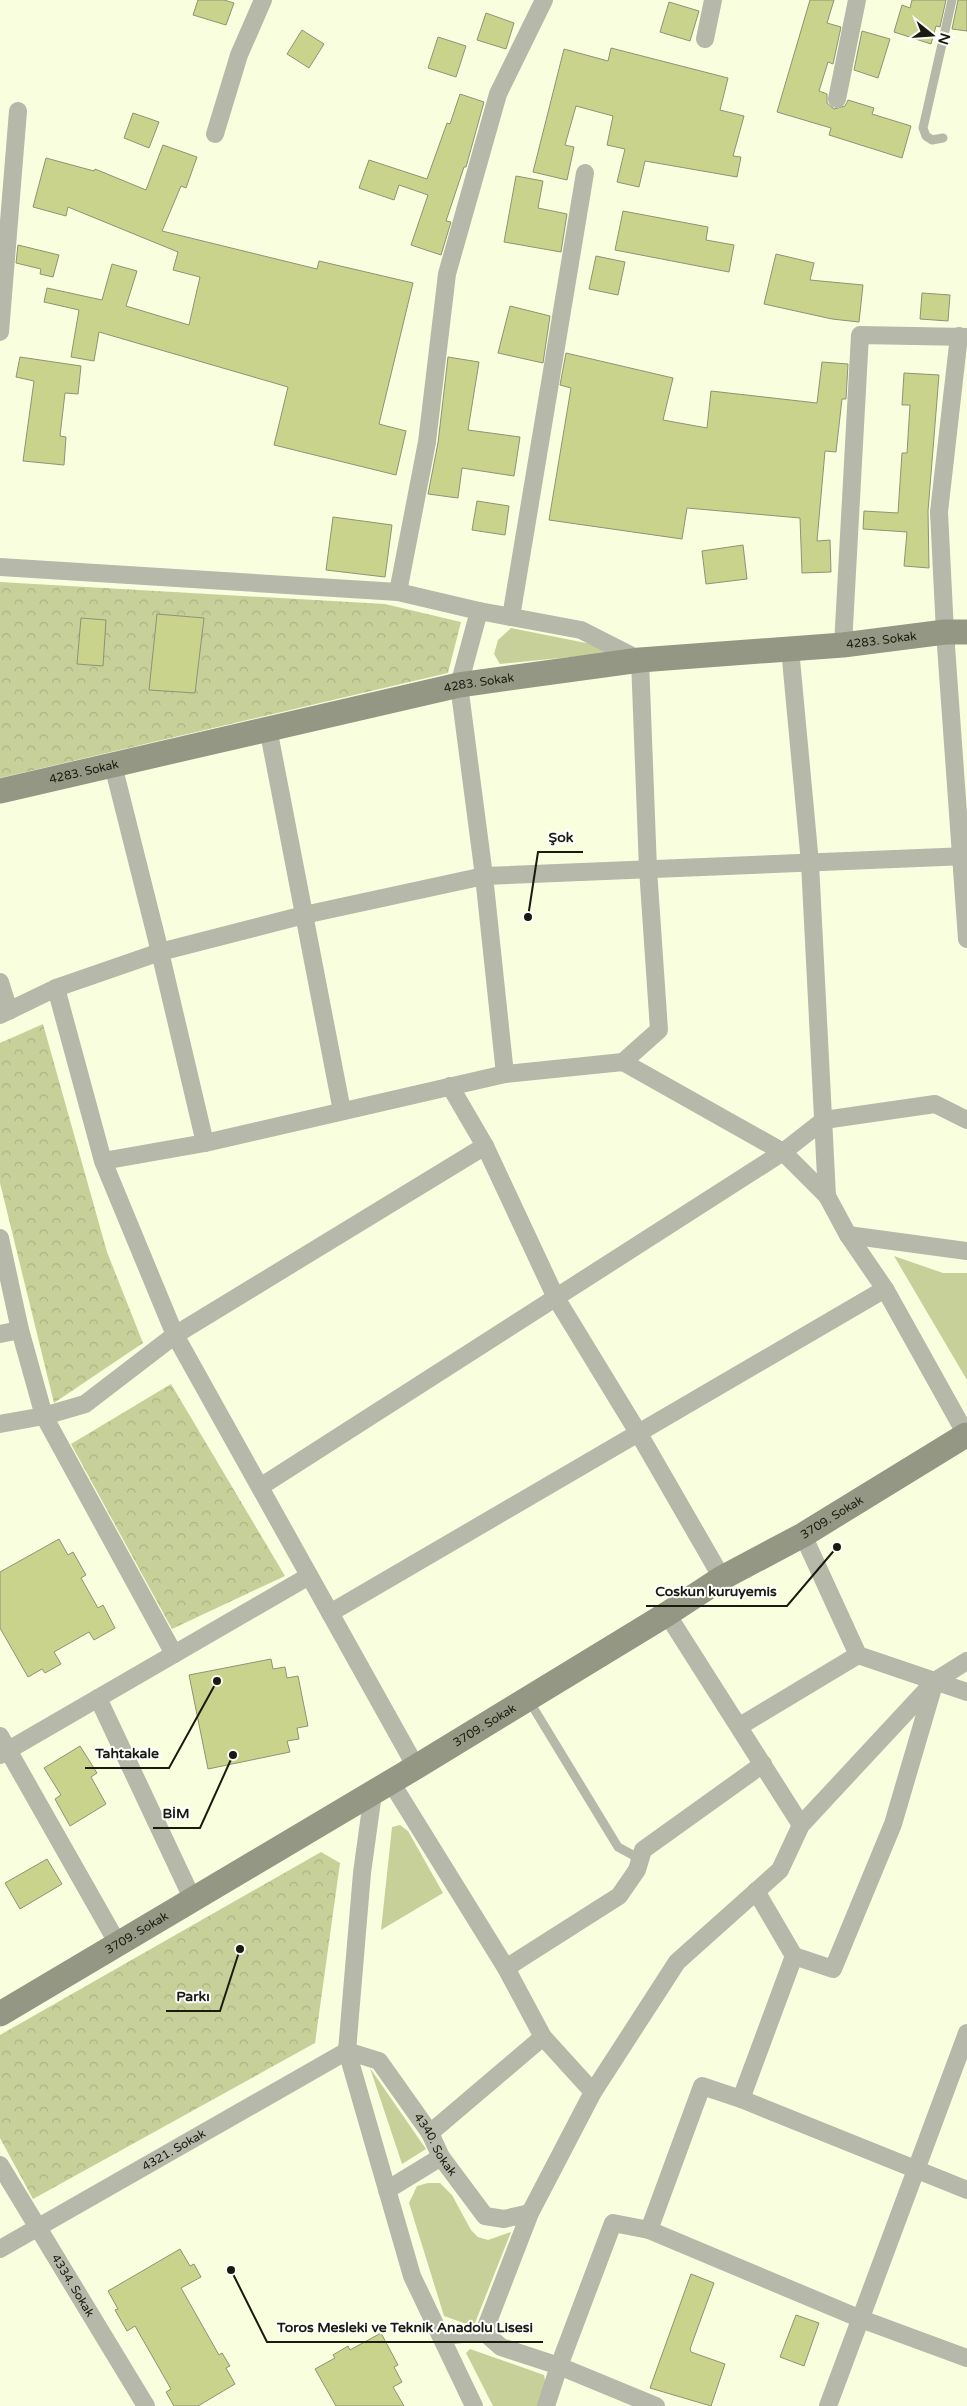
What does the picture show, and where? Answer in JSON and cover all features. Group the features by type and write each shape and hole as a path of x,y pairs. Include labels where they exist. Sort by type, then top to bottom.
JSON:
{"street":[{"path":"214,134 239,55 262,0"},
{"path":"398,592 426,442 447,274 498,94 544,0"},
{"path":"706,39 713,0"},
{"path":"837,99 857,0"},
{"path":"0,332 18,111"},
{"path":"511,617 585,173"},
{"path":"844,645 860,335 963,336 939,512 956,632 967,939"},
{"path":"0,567 398,592 479,611 581,630 640,660 648,869 659,1030 623,1062"},
{"path":"479,611 459,684 484,876 506,1074"},
{"name":"4283. Sokak","path":"0,791 459,684 640,660 844,645 956,632"},
{"path":"790,649 810,863 827,1196"},
{"path":"268,728 342,1111"},
{"path":"113,765 205,1143"},
{"path":"0,982 4,1013 56,988 160,952 304,915 484,876 964,856"},
{"path":"56,988 103,1161 175,1335 416,1767"},
{"path":"103,1161 205,1143 506,1074 623,1062 783,1152 827,1196 848,1235 885,1289 966,1436"},
{"path":"450,1086 484,1146 556,1298 639,1434 722,1578"},
{"path":"260,1487 783,1152 824,1120 935,1104 967,1120"},
{"path":"0,1424 44,1416 85,1404 175,1335 484,1146"},
{"path":"848,1235 967,1251"},
{"path":"0,1238 20,1330 44,1416 174,1654"},
{"path":"330,1613 885,1289"},
{"path":"0,1334 20,1330"},
{"name":"3709. Sokak","path":"0,2014 382,1788 667,1614 722,1578 803,1534 966,1436"},
{"path":"803,1534 858,1655 967,1692"},
{"path":"118,1944 3,1747 98,1698 309,1576"},
{"path":"667,1614 740,1726 801,1825"},
{"path":"740,1726 858,1655"},
{"path":"484,2332 530,2213 593,2092 677,1962 780,1870 801,1825 935,1681 967,1661"},
{"path":"756,1891 794,1956 833,1969 893,1824 935,1681"},
{"path":"98,1698 193,1900"},
{"path":"506,1968 619,1896 636,1870 644,1850 763,1764"},
{"path":"382,1788 506,1968 543,2037 593,2092"},
{"path":"382,1788 362,1873 347,2050 412,2276 474,2406"},
{"path":"741,2099 794,1956"},
{"path":"828,2406 967,2033"},
{"path":"430,2133 543,2037"},
{"name":"4340. Sokak","path":"347,2050 379,2061 430,2133 441,2157 484,2216 504,2219 530,2213"},
{"name":"4321. Sokak","path":"0,2249 347,2050"},
{"path":"649,2230 702,2086 741,2099 967,2190"},
{"path":"387,2190 441,2157"},
{"name":"4334. Sokak","path":"0,2165 146,2406"},
{"path":"546,2406 559,2366 613,2223 649,2230 861,2319 967,2358"},
{"path":"441,2336 484,2332 501,2347 559,2366 656,2406"}],"lane":[{"path":"943,138 932,140 926,136 924,128 952,0"},
{"path":"528,1699 618,1847 640,1859"}],"green space":[{"path":"0,582 385,604 461,622 448,673 0,778"},
{"path":"511,628 591,644 610,653 500,664 494,654 498,640"},
{"path":"43,1024 107,1252 143,1343 54,1403 0,1183 0,1043"},
{"path":"894,1256 943,1273 967,1273 967,1380"},
{"path":"171,1384 285,1576 172,1629 71,1444"},
{"path":"400,1825 408,1831 443,1893 381,1930 392,1827"},
{"path":"321,1852 340,1863 315,2043 33,2199 0,2138 0,2035"},
{"path":"370,2068 426,2149 402,2164"},
{"path":"428,2183 440,2183 452,2195 471,2230 478,2237 488,2240 511,2232 475,2323 469,2325 444,2316 409,2203 417,2186"},
{"path":"470,2349 544,2375 546,2386 539,2406 493,2406 466,2353"}],"building":[{"path":"198,0 224,0 234,3 226,25 193,15"},
{"path":"810,0 834,0 827,23 841,27 833,64 828,62 819,91 827,94 827,103 834,109 845,106 848,100 874,108 872,114 911,126 902,158 829,135 831,128 777,112"},
{"path":"912,0 946,0 940,27 936,26 931,44 894,32 902,5 910,8"},
{"path":"958,0 967,0 967,31 952,29"},
{"path":"669,2 699,11 690,41 660,32"},
{"path":"486,13 514,23 506,49 477,40"},
{"path":"302,30 324,44 309,68 287,54"},
{"path":"862,31 890,39 878,78 854,70"},
{"path":"438,37 466,46 456,77 428,68"},
{"path":"611,48 728,78 720,110 744,116 733,156 741,157 737,177 645,161 639,187 617,182 625,149 607,145 613,116 576,106 565,145 574,147 567,180 533,172 564,49 608,61"},
{"path":"460,94 484,102 466,167 464,167 446,221 451,222 441,255 411,245 428,195 399,185 394,200 359,188 369,160 427,179 447,123 450,124"},
{"path":"133,113 159,122 149,148 124,138"},
{"path":"163,145 197,157 186,188 181,186 162,231 317,269 319,261 413,283 379,424 406,431 396,475 274,445 288,387 99,332 94,361 71,357 79,310 44,302 47,288 102,300 112,264 137,271 126,306 189,325 200,277 173,270 178,252 68,207 66,216 33,207 46,158 94,171 95,169 146,190"},
{"path":"516,176 543,181 538,208 567,214 561,252 504,242"},
{"path":"623,211 708,227 706,240 734,245 729,272 615,250"},
{"path":"18,245 59,255 53,277 40,274 41,269 16,263"},
{"path":"776,254 814,263 810,280 863,285 859,322 832,319 764,304"},
{"path":"596,256 625,262 618,295 589,289"},
{"path":"922,293 950,295 948,321 920,319"},
{"path":"510,306 550,316 543,363 498,353"},
{"path":"566,353 673,378 663,420 707,428 711,391 817,403 822,362 848,364 846,399 842,399 836,452 825,451 817,541 830,540 831,572 802,573 800,518 687,508 682,539 549,520 571,388 560,385"},
{"path":"20,357 81,366 78,394 65,393 60,436 66,437 64,465 23,461 34,381 16,377"},
{"path":"448,357 479,362 468,430 520,437 514,476 462,468 458,498 428,494 438,443"},
{"path":"904,373 939,375 928,511 929,568 904,566 907,532 863,529 864,511 898,513 902,453 907,453 910,405 902,405"},
{"path":"477,501 509,506 505,535 472,530"},
{"path":"333,517 392,525 385,577 326,570"},
{"path":"743,545 747,579 706,584 702,551"},
{"path":"157,614 204,618 195,693 149,690"},
{"path":"81,618 106,620 103,666 77,664"},
{"path":"59,1539 68,1555 73,1552 86,1575 81,1578 98,1608 103,1605 115,1628 94,1640 89,1632 54,1652 61,1664 45,1673 42,1669 28,1677 0,1628 0,1572"},
{"path":"271,1659 273,1669 285,1667 287,1678 298,1676 308,1726 297,1728 299,1739 287,1741 290,1752 208,1769 189,1675"},
{"path":"80,1746 97,1773 91,1777 106,1804 70,1826 55,1799 61,1795 44,1768"},
{"path":"47,1859 62,1884 20,1909 5,1883"},
{"path":"180,2249 190,2266 194,2264 201,2277 181,2288 219,2355 222,2353 230,2366 226,2368 235,2384 198,2406 174,2406 166,2392 171,2389 135,2326 127,2331 115,2310 118,2309 108,2291"},
{"path":"691,2274 714,2283 690,2349 691,2352 725,2364 711,2406 650,2388"},
{"path":"796,2315 819,2323 804,2366 780,2357"},
{"path":"381,2333 398,2365 394,2367 402,2382 393,2387 404,2406 336,2406 315,2369 335,2358 333,2355 348,2346 350,2350"}],"place":[{"name":"Şok","path":"528,917"},
{"name":"Coskun kuruyemis","path":"837,1547"},
{"name":"Tahtakale","path":"217,1681"},
{"name":"BİM","path":"233,1755"},
{"name":"Parkı","path":"240,1949"},
{"name":"Toros Mesleki ve Teknik Anadolu Lisesi","path":"231,2270"}]}
